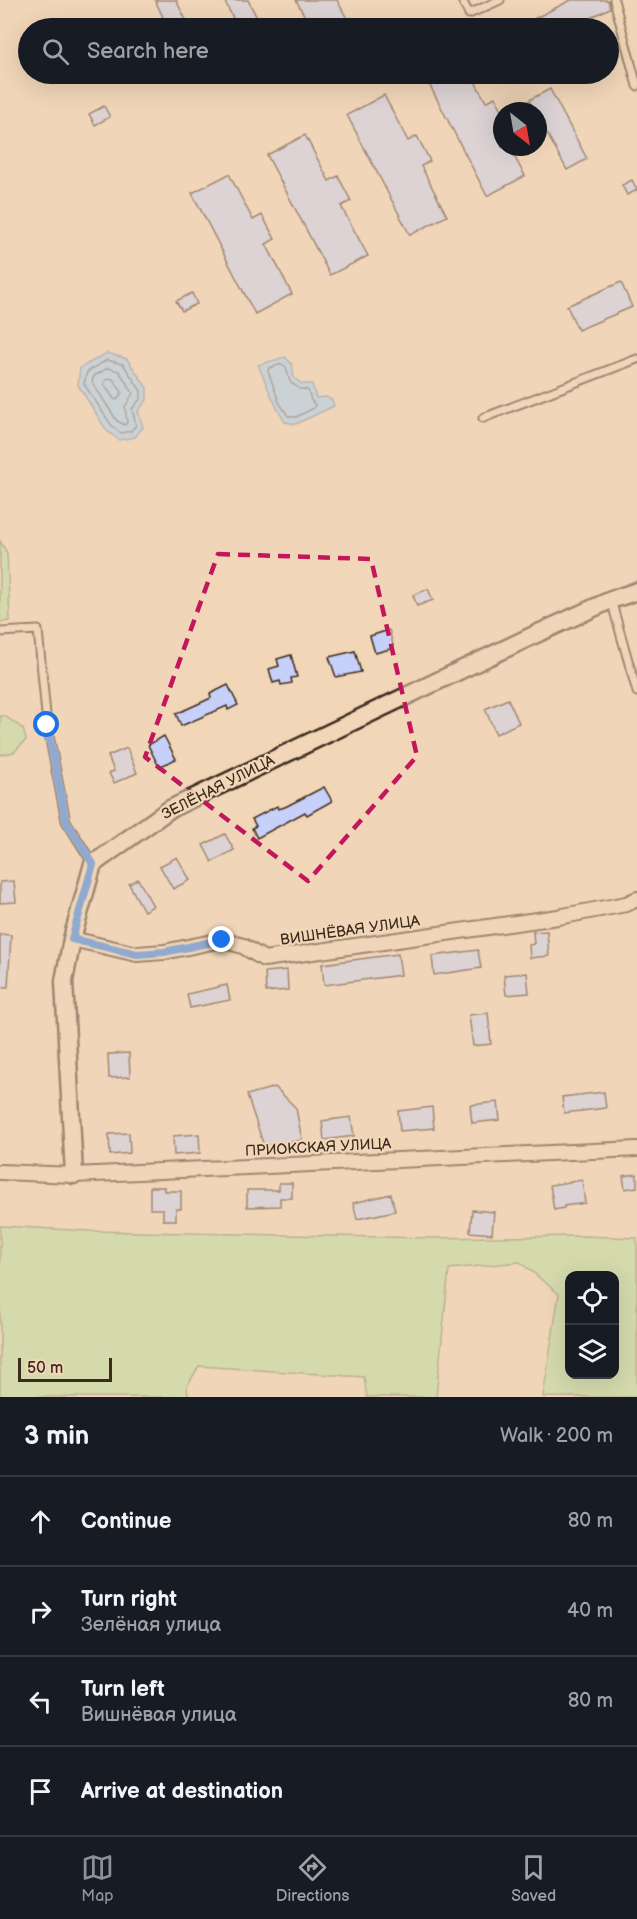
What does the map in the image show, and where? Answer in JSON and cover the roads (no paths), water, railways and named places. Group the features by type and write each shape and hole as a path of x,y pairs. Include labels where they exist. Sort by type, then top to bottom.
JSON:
{"street":[{"name":"ЗЕЛЁНАЯ УЛИЦА","path":"93,864 170,809 611,600 637,591"},
{"path":"74,1175 64,981 72,939 93,864"},
{"name":"ВИШНЁВАЯ УЛИЦА","path":"72,939 137,954 164,952 222,940 243,945 264,959 558,917 626,904 637,899"},
{"name":"ПРИОКСКАЯ УЛИЦА","path":"0,1173 74,1175 637,1149"}],"lane":[{"path":"462,0 469,14 500,0"},
{"path":"614,0 633,62 637,86"},
{"path":"483,418 637,359"},
{"path":"611,600 637,692"},
{"path":"0,632 38,630 47,725 66,821 93,864"}],"water":[{"path":"107,353 127,359 147,388 147,400 138,411 143,427 135,437 119,440 107,431 78,385 80,368"},
{"path":"285,357 292,364 294,378 302,384 312,384 316,398 326,397 332,400 334,406 296,424 285,422 258,365"}]}
